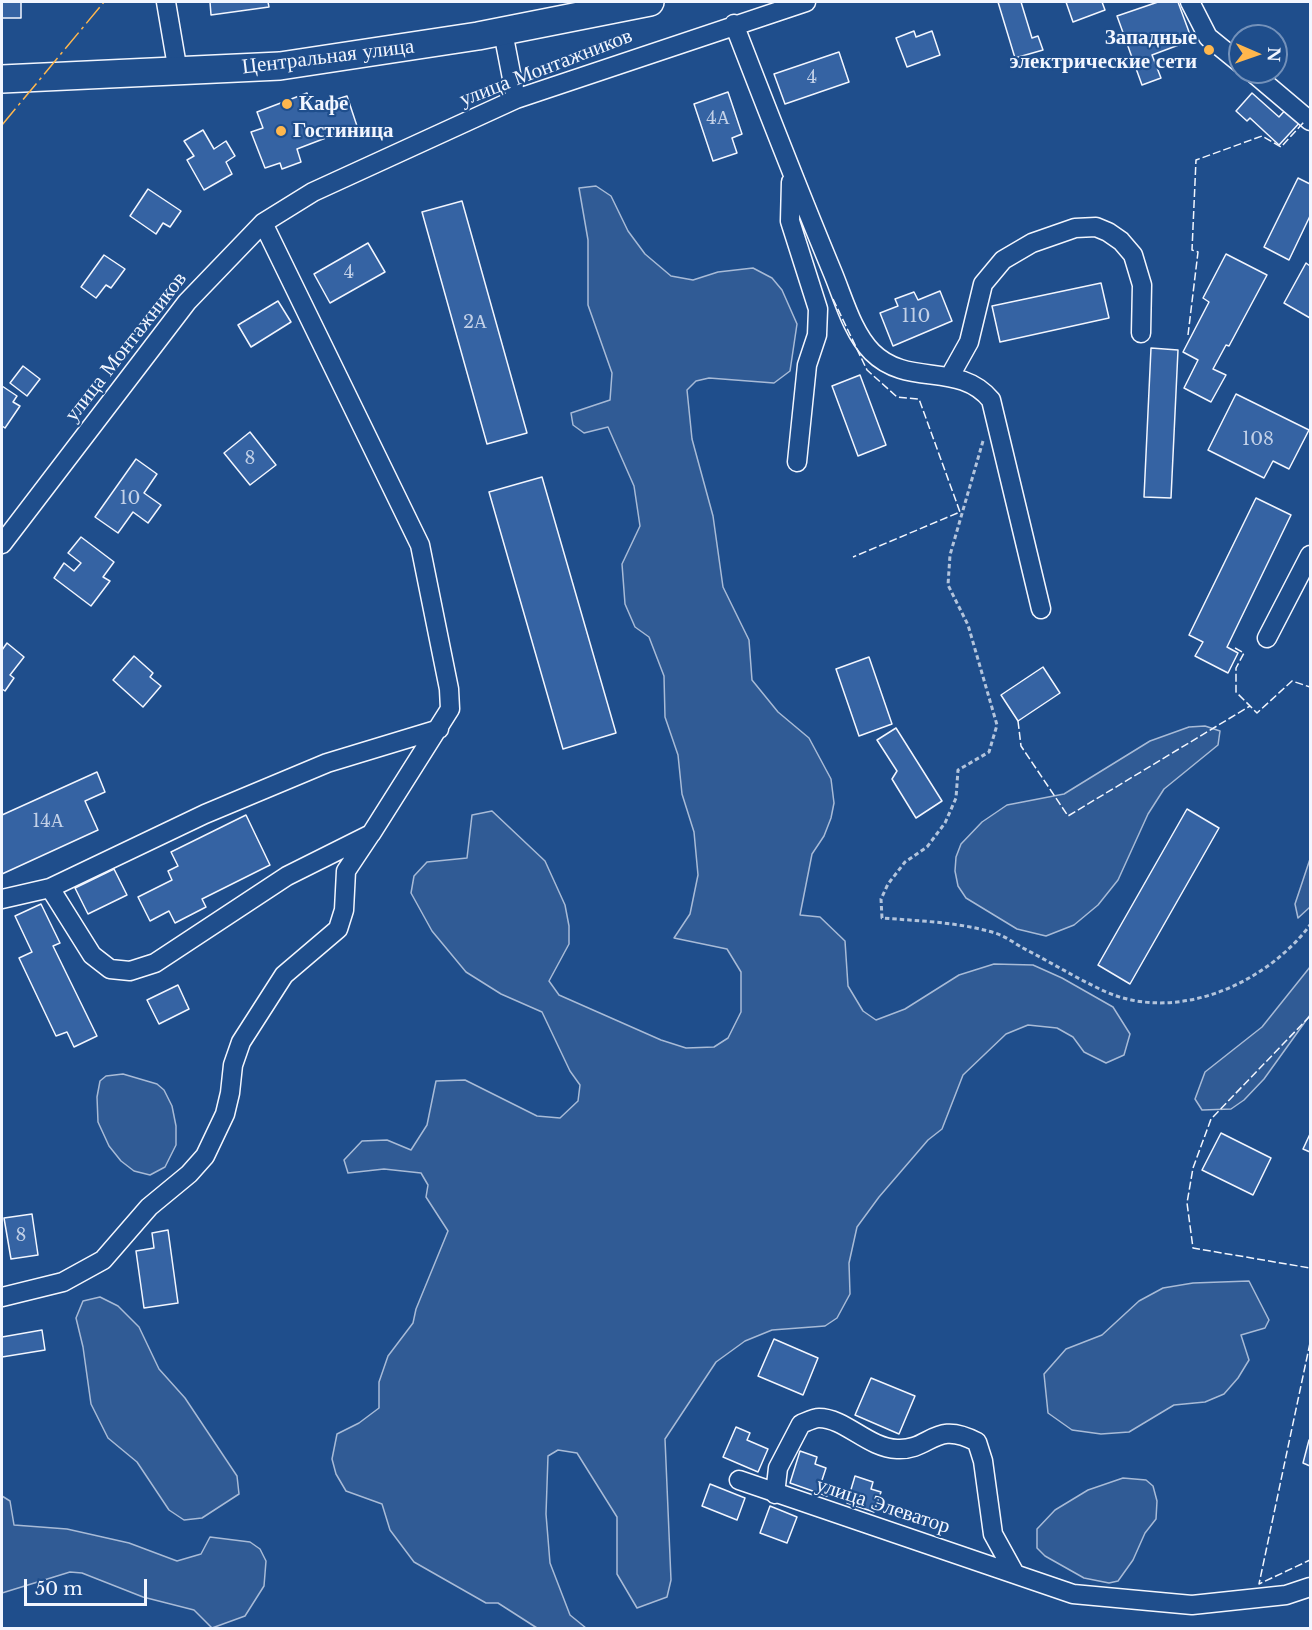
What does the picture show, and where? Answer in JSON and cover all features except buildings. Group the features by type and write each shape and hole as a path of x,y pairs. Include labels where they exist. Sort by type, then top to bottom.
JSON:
{"highway":[{"name":"Центральная улица","path":"2,79 280,66 503,32 650,2"}],"street":[{"path":"166,2 178,72"},
{"name":"улица Монтажников","path":"2,544 187,302 263,223 313,192 516,99 734,24 806,2"},
{"path":"1190,2 1208,37 1228,53"},
{"path":"734,24 791,171 861,339 873,353 906,373 950,376 968,381 982,389 991,400 996,413 1041,609"},
{"path":"503,32 516,99"},
{"path":"1266,84 1311,121"},
{"path":"791,171 790,221 818,309 817,335 807,366 797,462"},
{"path":"2,1297 63,1282 103,1260 149,1207 189,1174 204,1156 225,1114 233,1065 241,1042 284,975 338,929 344,910 346,872 450,709 449,689 420,545 263,223"},
{"path":"950,376 969,342 983,284 1003,260 1032,243 1075,228 1096,227 1108,232 1121,241 1132,255 1142,285 1141,333"},
{"path":"2,524 25,513"},
{"path":"1268,638 1311,555"},
{"path":"2,899 51,888 206,814 316,768 439,729"},
{"path":"51,888 92,955 110,969 130,971 156,963 287,876 371,834"},
{"path":"775,1494 778,1468 801,1424 819,1418 836,1423 879,1447 900,1450 947,1432 962,1434 977,1442 983,1461 993,1534 1014,1572"},
{"name":"улица Элеватор","path":"739,1480 1073,1594 1192,1605 1286,1595 1311,1587"}],"path":[{"path":"996,413 971,478 950,555 948,585 968,625 997,725 989,752 958,770 956,798 945,823 927,847 905,862 888,884 881,899 882,918 936,923 996,933 1104,991 1128,1000 1160,1001 1204,998 1239,983 1282,958 1311,925"}],"shaded area":[{"path":"596,186 611,196 628,231 645,254 671,276 693,280 718,272 753,268 772,278 782,290 797,324 790,371 774,383 709,378 696,381 687,390 692,439 713,516 723,587 749,640 752,680 778,712 809,738 831,779 834,803 831,818 824,836 812,854 800,915 820,917 845,941 848,986 863,1011 876,1020 905,1009 959,975 994,964 1033,965 1062,978 1113,1007 1130,1034 1124,1055 1106,1063 1084,1052 1073,1037 1057,1028 1028,1025 1006,1034 963,1075 942,1129 928,1140 879,1197 857,1227 849,1263 850,1294 837,1318 825,1326 772,1330 745,1341 716,1362 665,1439 671,1580 667,1597 637,1608 617,1574 617,1517 577,1453 558,1450 548,1456 546,1514 550,1563 570,1615 586,1628 537,1628 498,1603 486,1603 414,1562 390,1530 382,1504 346,1491 336,1474 332,1459 337,1434 359,1423 379,1408 379,1382 388,1356 413,1323 416,1309 448,1231 426,1197 428,1185 421,1173 384,1169 348,1173 344,1160 362,1141 387,1140 411,1150 427,1125 436,1081 465,1080 537,1116 560,1118 578,1101 580,1085 570,1071 542,1012 501,994 466,972 432,931 411,893 414,876 427,862 467,858 472,815 492,811 545,861 565,905 569,926 569,944 549,981 559,995 661,1040 686,1048 714,1047 728,1038 741,1012 741,972 727,949 674,938 690,914 698,875 694,832 682,794 678,755 665,717 664,676 649,637 635,627 625,604 622,564 640,526 634,486 608,427 584,433 573,425 571,413 610,400 612,373 588,305 588,240 579,188"},
{"path":"1205,726 1220,731 1218,745 1164,789 1148,814 1118,880 1098,905 1074,925 1046,936 1017,929 966,898 958,886 955,871 956,857 961,844 982,822 1007,805 1064,794 1150,741 1189,727"},
{"path":"1310,859 1310,907 1298,918 1295,904"},
{"path":"1310,967 1310,1015 1264,1079 1244,1100 1231,1109 1202,1110 1195,1099 1205,1072 1262,1027"},
{"path":"123,1074 157,1084 164,1090 172,1106 176,1126 176,1145 165,1167 150,1175 134,1171 121,1161 109,1146 98,1122 97,1097 100,1081 106,1076"},
{"path":"1249,1281 1269,1320 1265,1328 1241,1335 1249,1360 1238,1378 1224,1394 1205,1402 1174,1405 1129,1432 1101,1434 1072,1430 1048,1413 1044,1374 1066,1349 1102,1335 1139,1301 1163,1288 1193,1283"},
{"path":"100,1297 118,1306 139,1327 159,1369 185,1398 237,1476 239,1494 202,1518 184,1520 169,1510 137,1462 108,1438 91,1404 83,1347 76,1318 83,1301"},
{"path":"1123,1478 1146,1480 1153,1486 1157,1501 1156,1519 1145,1533 1133,1560 1118,1581 1109,1583 1084,1578 1045,1556 1037,1548 1037,1529 1055,1510 1088,1490"},
{"path":"2,1496 10,1501 14,1525 67,1529 129,1543 177,1561 201,1554 210,1537 250,1542 260,1549 266,1561 264,1586 245,1616 212,1628 194,1610 143,1597 82,1573 70,1572 2,1593"}],"fence":[{"path":"1188,335 1198,252 1192,250 1196,160 1262,136 1281,147 1304,122"},
{"path":"833,299 867,370 897,397 919,399 960,512 853,557"},
{"path":"1235,648 1244,653 1236,668 1236,692 1257,713 1292,681 1310,687"},
{"path":"1018,721 1021,746 1068,816 1250,706"},
{"path":"1310,1016 1211,1119 1193,1168 1187,1203 1193,1248 1310,1268"},
{"path":"1310,1343 1259,1584 1310,1560"}],"power":[{"path":"2,125 104,2"}],"place":[{"name":"Западные электрические сети","path":"1209,50"},
{"name":"Кафе","path":"287,104"},
{"name":"Гостиница","path":"281,131"}]}
